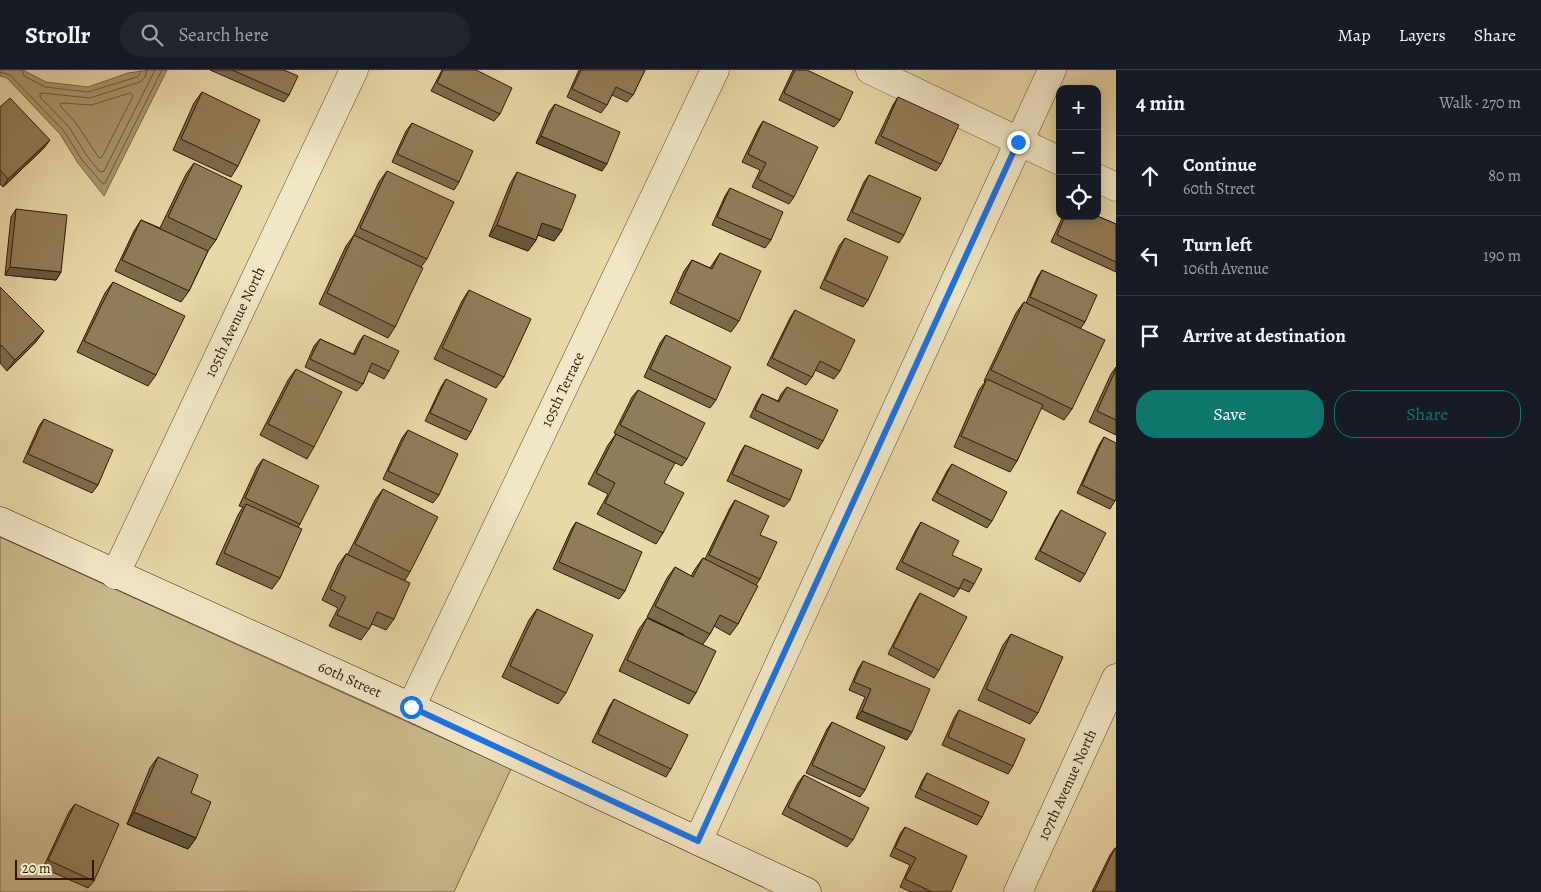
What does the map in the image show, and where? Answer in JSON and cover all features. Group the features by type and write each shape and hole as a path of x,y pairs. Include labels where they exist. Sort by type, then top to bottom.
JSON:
{"street":[{"name":"105th Avenue North","path":"115,575 354,70"},
{"name":"105th Terrace","path":"411,707 715,70"},
{"path":"870,70 1056,159"},
{"path":"698,841 1052,70"},
{"path":"1101,180 1116,187"},
{"name":"60th Street","path":"0,522 411,707 807,892"},
{"name":"107th Avenue North","path":"1018,892 1116,678"}],"shaded area":[{"path":"0,537 511,769 454,892 0,892"}],"water":[{"path":"0,70 23,70 46,82 88,87 128,73 167,70 104,196 78,163 60,134 7,78 0,76"}],"building":[{"path":"232,70 284,70 298,76 289,95"},
{"path":"443,70 476,70 512,88 500,114 437,83"},
{"path":"581,70 645,70 633,95 616,87 607,105 572,89"},
{"path":"795,70 807,70 853,92 840,120 784,93"},
{"path":"202,92 260,120 238,166 181,139"},
{"path":"898,97 959,125 941,164 881,136"},
{"path":"10,98 50,140 8,179 0,170 0,107"},
{"path":"555,104 620,132 607,164 541,136"},
{"path":"763,121 818,147 794,197 758,179 766,163 748,154"},
{"path":"412,123 473,151 459,182 397,154"},
{"path":"194,163 242,186 216,240 168,217"},
{"path":"387,171 454,202 427,259 360,228"},
{"path":"517,172 576,195 562,230 542,223 536,240 497,225"},
{"path":"869,175 921,198 904,235 852,212"},
{"path":"730,188 783,212 771,240 717,217"},
{"path":"16,209 67,215 61,272 10,267"},
{"path":"1101,218 1116,224 1116,262 1057,235 1063,220 1101,220"},
{"path":"141,220 208,251 189,291 122,260"},
{"path":"354,235 423,268 395,327 327,293"},
{"path":"845,238 888,257 868,300 825,280"},
{"path":"720,253 761,271 739,321 677,292 692,260 712,269"},
{"path":"1042,270 1097,295 1085,322 1030,297"},
{"path":"113,282 185,316 156,375 84,341"},
{"path":"0,287 44,331 15,360 0,346"},
{"path":"469,290 531,319 504,377 442,348"},
{"path":"1024,302 1105,340 1072,409 991,370"},
{"path":"795,310 855,340 840,371 820,361 812,377 772,358"},
{"path":"364,335 399,351 389,371 372,363 363,384 310,359 320,339 355,355"},
{"path":"666,335 731,367 716,400 650,369"},
{"path":"296,369 342,392 314,447 268,424"},
{"path":"1116,369 1116,420 1097,411"},
{"path":"446,379 487,399 471,432 430,413"},
{"path":"987,379 1043,405 1017,461 961,436"},
{"path":"787,387 838,410 823,441 755,410 762,394 779,402"},
{"path":"638,390 705,423 687,459 620,425"},
{"path":"44,419 113,450 98,485 28,454"},
{"path":"408,430 458,454 439,495 388,471"},
{"path":"616,434 675,463 664,483 684,493 663,533 605,503 615,483 596,473"},
{"path":"1104,437 1116,443 1115,501 1082,485"},
{"path":"745,445 802,470 790,500 732,474"},
{"path":"263,459 319,486 300,524 245,498"},
{"path":"952,464 1007,492 992,521 937,493"},
{"path":"383,489 438,517 410,572 355,544"},
{"path":"735,500 769,516 760,535 777,542 760,579 709,555"},
{"path":"246,504 302,529 280,578 224,553"},
{"path":"1061,510 1106,533 1085,574 1040,551"},
{"path":"576,522 642,552 625,591 559,562"},
{"path":"921,522 959,541 952,555 982,569 974,584 964,579 959,589 902,562"},
{"path":"346,554 410,583 394,619 377,612 369,629 337,615 346,597 330,589"},
{"path":"703,558 758,586 738,624 720,615 710,634 655,606 675,567 693,577"},
{"path":"920,593 967,617 939,670 893,647"},
{"path":"537,609 593,635 566,693 510,666"},
{"path":"647,618 716,651 696,693 627,660"},
{"path":"1011,634 1063,657 1038,713 986,689"},
{"path":"863,661 930,689 912,732 862,711 871,689 854,682"},
{"path":"614,699 688,735 671,769 598,734"},
{"path":"959,710 1025,739 1013,766 948,737"},
{"path":"832,722 885,747 865,790 812,765"},
{"path":"158,757 198,775 191,793 211,802 196,838 134,812"},
{"path":"927,773 989,802 982,817 920,789"},
{"path":"804,775 869,808 853,840 788,807"},
{"path":"75,804 119,824 94,881 48,860"},
{"path":"905,827 967,856 951,892 932,892 905,879 916,858 895,848"},
{"path":"1115,848 1116,892 1094,892"}],"route":[{"path":"411,707 698,841 1018,142"}]}
